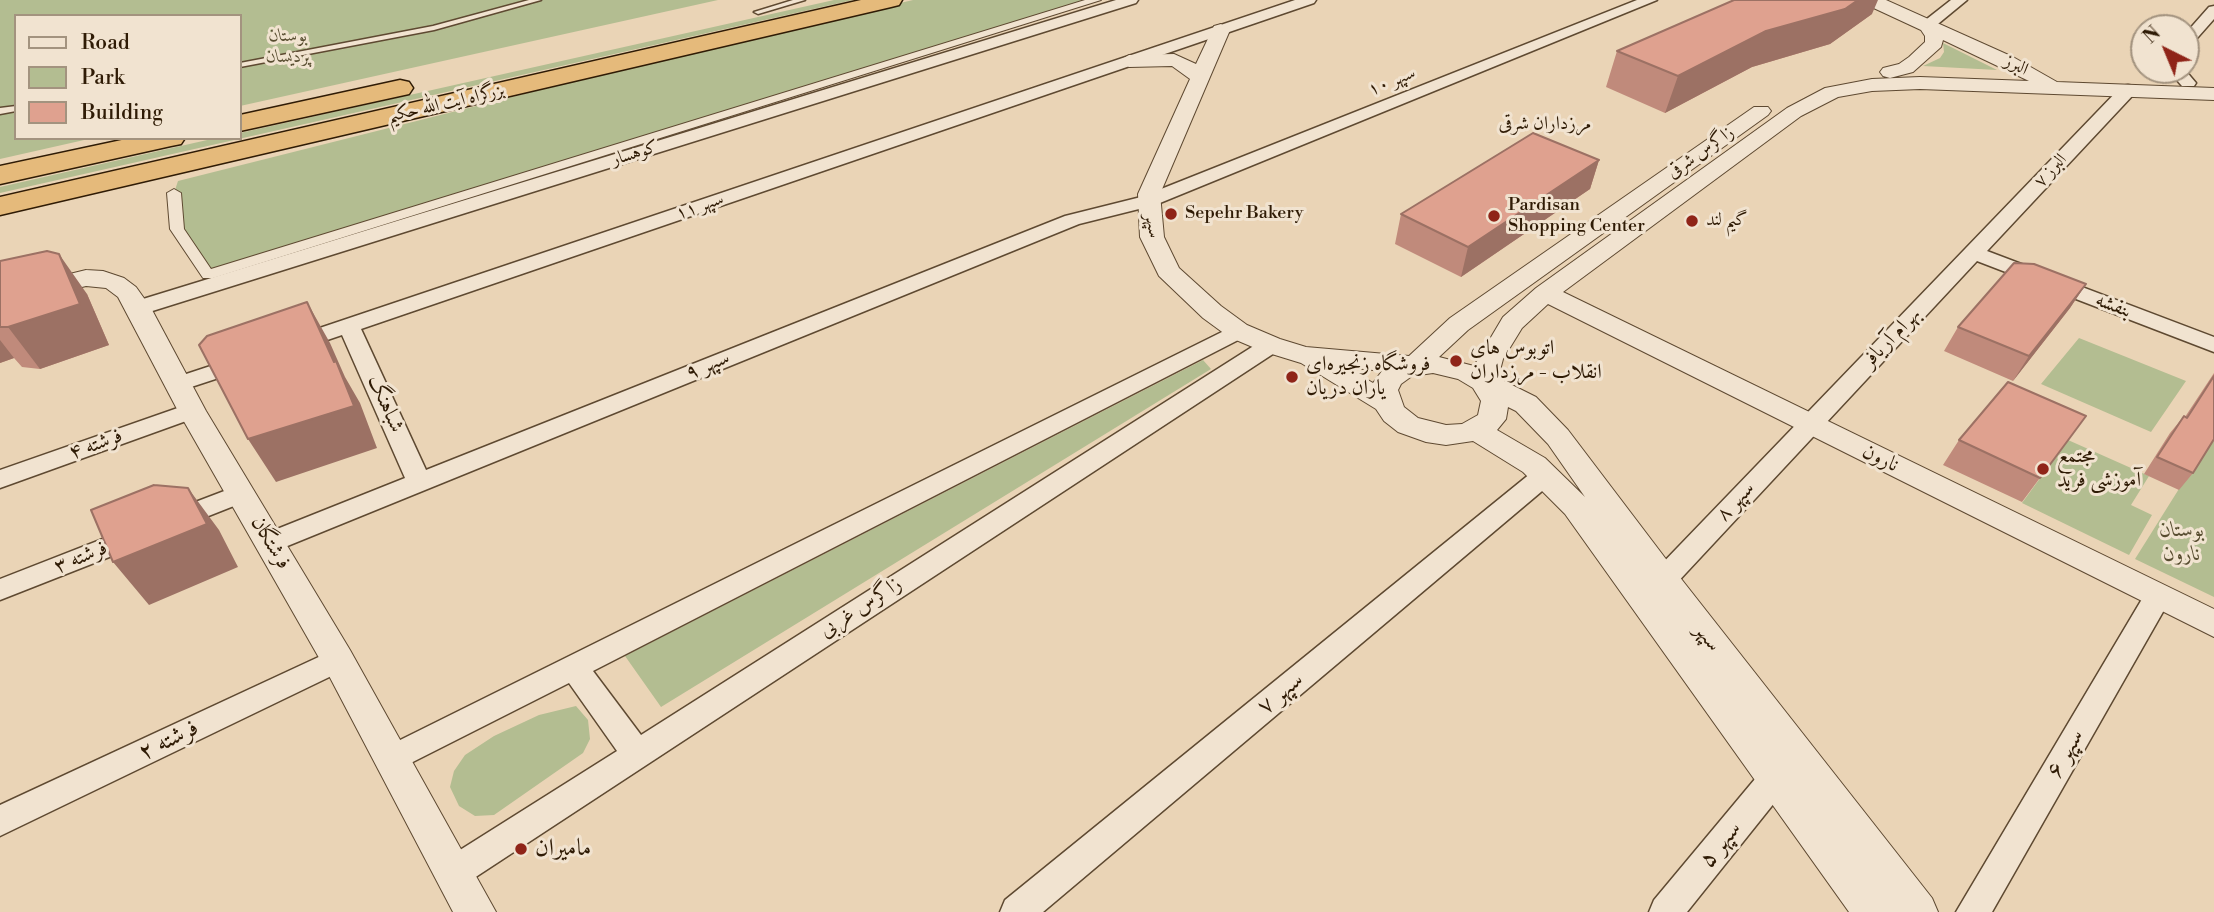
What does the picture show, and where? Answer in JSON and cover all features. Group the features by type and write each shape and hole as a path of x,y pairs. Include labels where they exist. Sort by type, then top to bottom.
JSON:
{"highway":[{"name":"بزرگراه آیت الله حکیم","path":"453,77 810,0"},
{"name":"بزرگراه آیت الله حکیم","path":"0,206 891,0"},
{"name":"بزرگراه آیت الله حکیم","path":"242,123 427,82"},
{"path":"0,176 162,140"},
{"path":"0,212 268,146"}],"street":[{"path":"174,193 177,229 208,275 1096,0"},
{"name":"کوهسار","path":"138,307 1131,0"},
{"name":"سپهر ۱۱","path":"185,397 264,355 1309,0"},
{"name":"سپهر ۱۰","path":"1148,201 1650,0"},
{"name":"البرز","path":"1871,0 2045,82 2198,85"},
{"path":"1890,72 1906,68 1934,43 1934,36 1928,25 1960,0"},
{"path":"2200,26 2214,9"},
{"name":"سپهر","path":"1221,30 1152,184 1148,201 1152,237 1168,271 1190,294 1238,331 1304,355"},
{"path":"1129,61 1174,60 1185,64 1200,78"},
{"name":"زاگرس شرقی","path":"1415,365 1459,324 1775,102 1808,84 1824,79 1890,72 2045,82"},
{"name":"زاگرس شرقی","path":"1483,382 1489,359 1502,337 1524,310 1794,112 1832,92 1895,83 2045,82"},
{"name":"البرز ۷","path":"1974,253 2125,85"},
{"name":"سپهر ۹","path":"271,542 1072,220 1148,201"},
{"name":"بنفشه","path":"1974,253 2214,345"},
{"name":"بهرام آریافر","path":"1810,424 1974,253"},
{"name":"فرشتگان","path":"0,299 66,282 103,279 127,292 138,307 240,494 271,542 338,660 475,912"},
{"name":"نارون","path":"1545,293 2214,624"},
{"path":"1459,324 1456,336 1460,342 1469,346 1480,347 1502,337"},
{"name":"شباهنگ","path":"349,326 420,482"},
{"path":"391,760 1238,331"},
{"name":"زاگرس غربی","path":"453,873 1271,345"},
{"path":"1304,355 1451,367 1483,382 1495,401 1492,419 1476,430 1446,435 1426,432 1408,425 1394,414 1386,402 1384,390 1389,379 1404,368 1415,365"},
{"path":"1304,355 1386,402"},
{"name":"سپهر","path":"1483,382 1526,404 1543,419 1576,506 1653,588 1786,765 1917,912"},
{"name":"فرشته ۴","path":"0,479 185,397"},
{"name":"سپهر ۸","path":"1653,588 1810,424"},
{"name":"سپهر","path":"1476,430 1514,451 1560,467"},
{"name":"سپهر ۷","path":"1017,912 1560,467"},
{"name":"فرشته ۳","path":"0,590 240,494"},
{"name":"سپهر ۶","path":"1973,912 2158,596"},
{"name":"فرشته ۲","path":"0,821 338,660"},
{"path":"574,667 636,753"},
{"name":"سپهر","path":"1786,765 1874,912"},
{"name":"سپهر ۵","path":"1667,912 1786,765"}],"lane":[{"path":"242,65 434,28 537,0"},
{"path":"758,12 801,0"}],"green space":[{"name":"بوستان پردیسان","path":"0,0 718,0 242,106 242,14 14,14 14,140 84,140 0,159"},
{"path":"834,0 853,0 242,138 242,133"},
{"path":"913,0 1096,0 752,107 208,286 178,233 174,193 178,181 671,57"},
{"path":"1943,43 1997,70 1923,66 1940,58 1944,52"},
{"path":"207,140 234,140 0,193 0,187"},
{"path":"2079,338 2186,381 2151,432 2041,384"},
{"path":"1203,360 1211,369 661,707 625,656"},
{"name":"بوستان نارون","path":"2214,433 2214,597 2135,559"},
{"path":"2068,440 2149,476 2131,505 2152,515 2129,555 2022,503"},
{"path":"576,706 588,720 590,739 583,753 494,815 475,816 459,806 450,787 454,771 465,755 494,736 539,715"}],"building":[{"path":"1734,0 1858,0 1845,9 1766,31 1678,76 1617,51"},
{"path":"1533,133 1599,160 1468,247 1401,214"},
{"path":"47,251 59,254 80,304 8,327 0,327 0,261"},
{"path":"2014,263 2034,264 2086,284 2029,356 1958,327"},
{"path":"307,302 334,362 336,361 354,406 248,439 199,345 207,336"},
{"path":"2214,376 2214,439 2193,473 2157,457"},
{"path":"2008,382 2086,416 2040,478 1959,440"},
{"path":"154,485 188,488 207,524 113,562 91,510"}],"place":[{"name":"Sepehr Bakery","path":"1171,214"},
{"name":"Pardisan Shopping Center","path":"1494,216"},
{"name":"گیم لند","path":"1692,221"},
{"name":"اتوبوس های انقلاب - مرزداران","path":"1456,361"},
{"name":"فروشگاه زنجیره‌ای یاران دریان","path":"1292,377"},
{"name":"مجتمع آموزشی فرید","path":"2043,469"},
{"name":"مامیران","path":"521,849"}],"district":[{"name":"مرزداران شرقی","path":"1545,124"}]}
